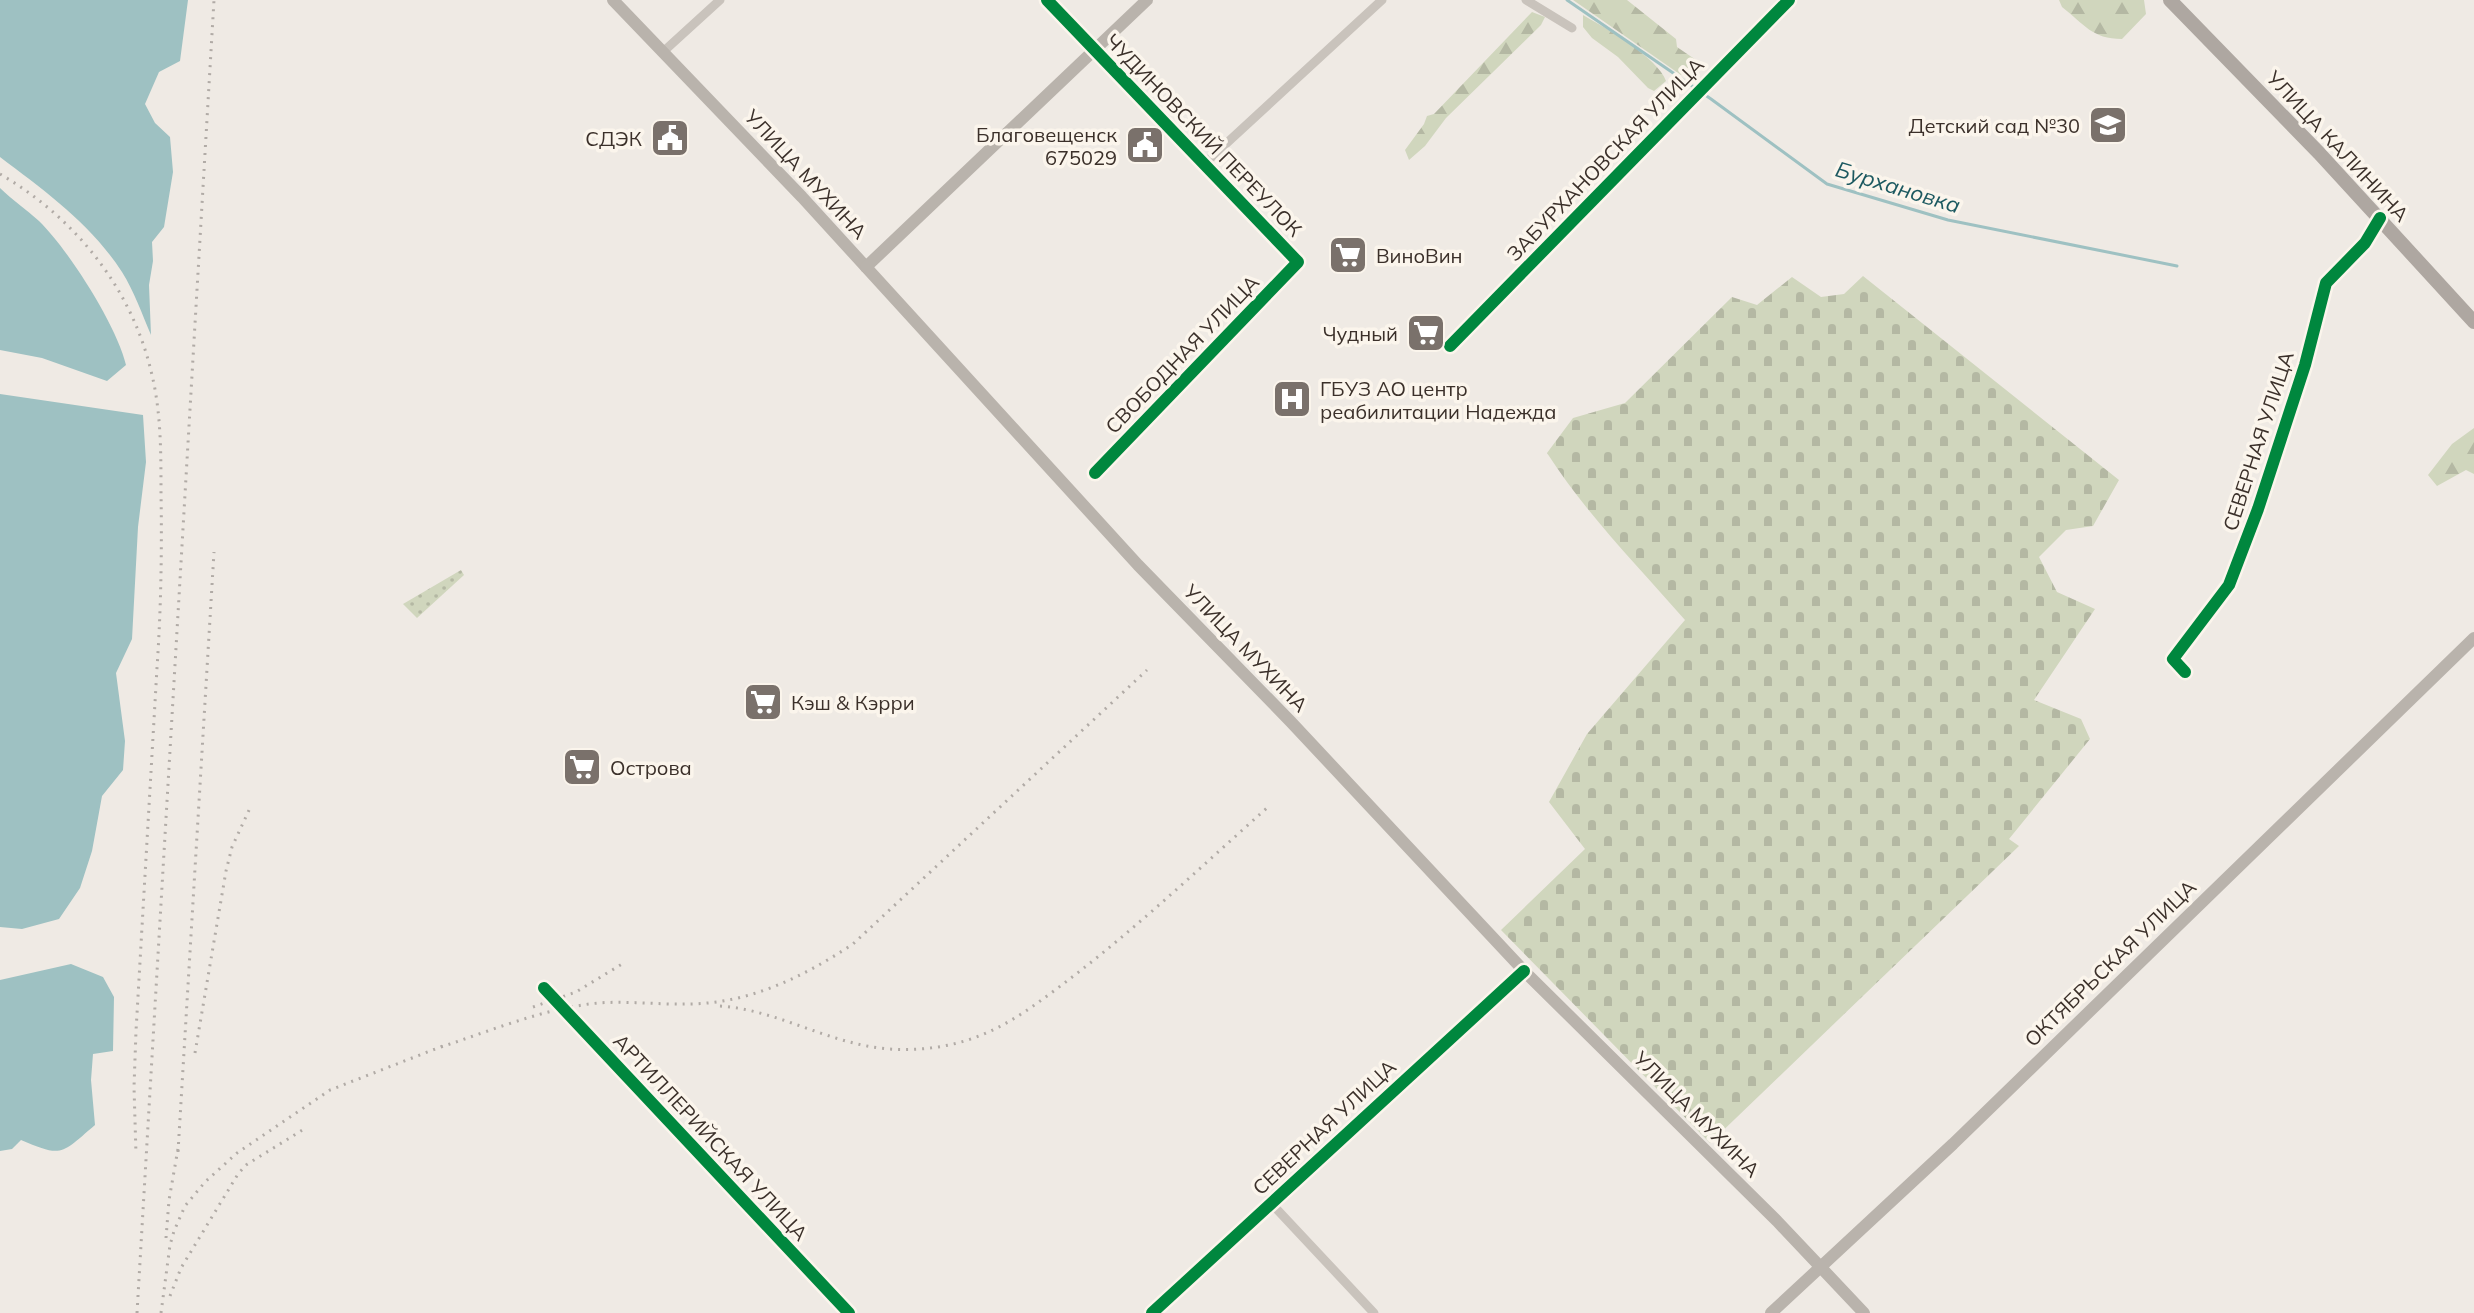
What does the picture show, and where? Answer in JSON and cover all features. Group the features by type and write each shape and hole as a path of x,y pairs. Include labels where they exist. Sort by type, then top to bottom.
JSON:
{"main road":[{"name":"УЛИЦА МУХИНА","path":"613,0 866,267 1138,565 1291,722 1524,971 1864,1313"},
{"path":"866,267 1147,0"},
{"name":"УЛИЦА КАЛИНИНА","path":"2177,2 2474,322"},
{"name":"ОКТЯБРЬСКАЯ УЛИЦА","path":"1771,1313 1953,1144 2474,638"},
{"name":"СЕВЕРНАЯ УЛИЦА","path":"1152,1313 1524,971"}],"street":[{"path":"664,51 720,0"},
{"name":"ЧУДИНОВСКИЙ ПЕРЕУЛОК","path":"1047,0 1298,262"},
{"path":"1204,164 1382,0"},
{"path":"1526,0 1572,28"},
{"name":"ЗАБУРХАНОВСКАЯ УЛИЦА","path":"1450,346 1789,0"},
{"name":"СЕВЕРНАЯ УЛИЦА","path":"2185,672 2173,659 2229,585 2258,509 2305,365 2326,283 2365,243 2380,218"},
{"name":"СВОБОДНАЯ УЛИЦА","path":"1095,473 1298,262"},
{"name":"АРТИЛЛЕРИЙСКАЯ УЛИЦА","path":"544,988 849,1313"},
{"path":"1271,1203 1374,1313"}],"green space":[{"path":"1573,0 1627,0 1676,39 1677,47 1696,60 1681,75"},
{"path":"2059,0 2144,0 2146,14 2122,39 2112,38 2089,29 2062,7"},
{"path":"1532,12 1545,17 1541,25 1446,118 1425,146 1409,160 1405,150 1427,116 1434,114"},
{"path":"1583,15 1642,53 1666,81 1654,91 1648,88 1618,57 1592,38 1583,27"},
{"path":"1863,276 2119,480 2093,526 2066,530 2039,557 2057,592 2095,609 2034,700 2081,719 2090,739 2009,839 2019,846 1710,1143 1501,930 1585,849 1549,802 1587,734 1685,620 1596,519 1547,453 1573,418 1625,403 1732,297 1757,305 1792,277 1821,297 1844,294"},
{"path":"2474,428 2474,474 2466,470 2437,486 2428,475 2452,444"},
{"path":"461,570 464,575 417,618 403,604"}],"water":[{"path":"0,0 188,0 180,61 159,72 145,104 155,123 170,137 173,172 164,227 152,242 149,285 151,335 126,279 110,255 66,209 0,157"},
{"path":"0,188 51,234 102,310 126,365 107,381 42,358 0,350"},
{"path":"0,394 143,415 146,462 138,527 132,639 116,673 125,741 123,770 102,796 92,851 80,888 59,919 22,929 0,927"},
{"path":"71,964 103,977 114,997 113,1051 93,1054 91,1080 95,1125 61,1150 46,1149 21,1140 12,1149 0,1151 0,980"}],"waterway":[{"name":"Бурхановка","path":"1567,0 1827,184 1948,220 2177,266"}],"railway":[{"path":"137,1313 214,0"},
{"path":"0,174 52,211 96,257 114,283 142,340 157,401 161,461 160,602 136,1031 136,1154"},
{"path":"178,1152 214,552"},
{"path":"441,1047 529,1017 583,1005 622,1002 687,1004 732,999 754,994 815,967 853,944 1147,670"},
{"path":"720,1006 763,1014 846,1041 890,1049 935,1047 979,1036 1027,1010 1097,958 1268,807"},
{"path":"195,1053 226,871 232,847 250,808"},
{"path":"533,1007 576,992 622,964"},
{"path":"161,1313 174,1231 185,1206 205,1182 237,1153 330,1090 448,1044"},
{"path":"170,1296 181,1268 238,1174 246,1165 304,1129"},
{"path":"166,1238 179,1143"}],"cycle path":[{"path":"1047,0 1298,262 1095,473"},
{"path":"1450,346 1789,0"},
{"path":"2185,672 2173,659 2229,585 2258,509 2305,365 2326,283 2365,243 2380,218"},
{"path":"1152,1313 1524,971"},
{"path":"544,988 849,1313"}],"place":[{"name":"Детский сад №30","path":"2108,125"},
{"name":"СДЭК","path":"670,138"},
{"name":"Благовещенск 675029","path":"1145,145"},
{"name":"ВиноВин","path":"1348,255"},
{"name":"Чудный","path":"1426,333"},
{"name":"ГБУЗ АО центр реабилитации Надежда","path":"1292,399"},
{"name":"Кэш & Кэрри","path":"763,702"},
{"name":"Острова","path":"582,767"}]}
